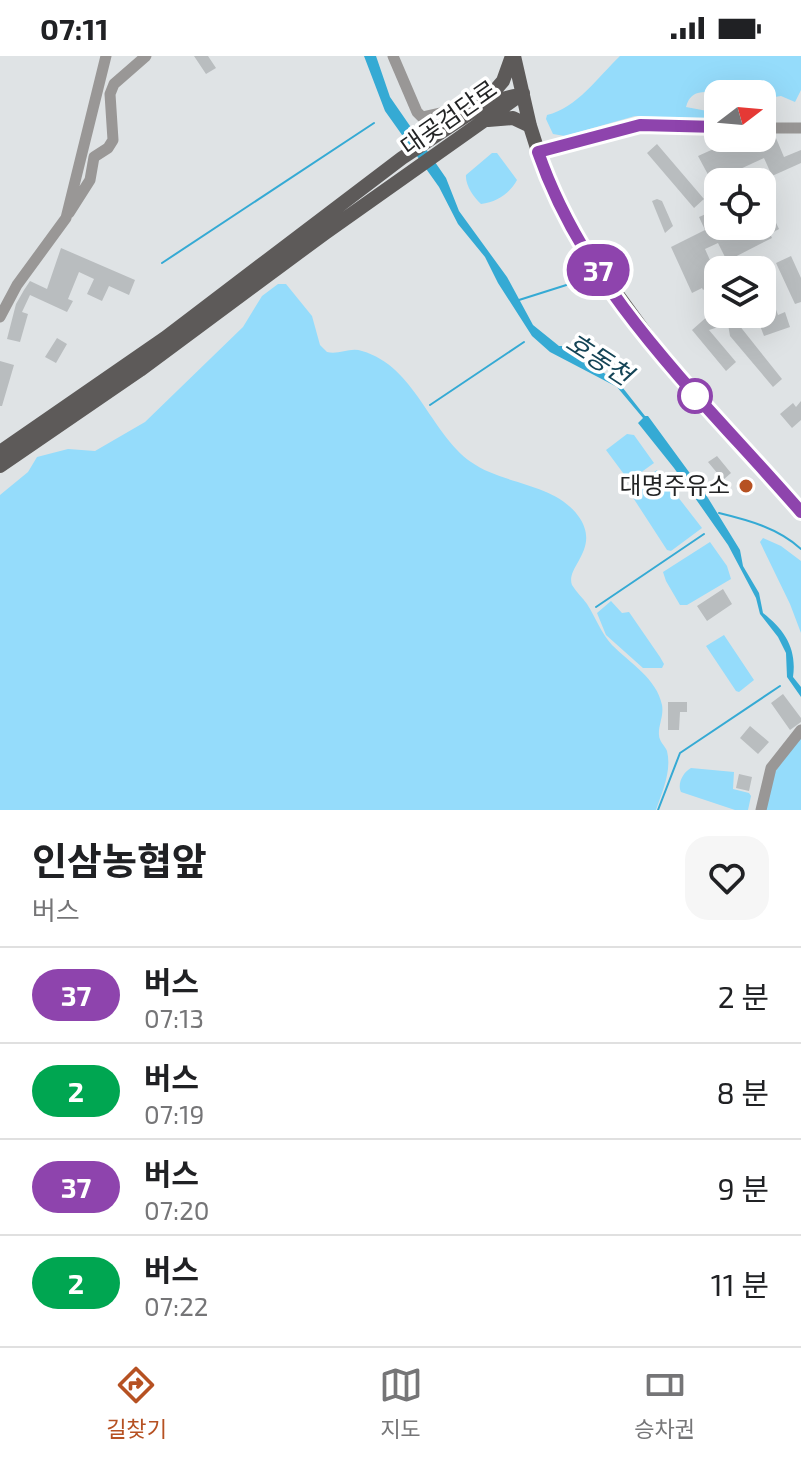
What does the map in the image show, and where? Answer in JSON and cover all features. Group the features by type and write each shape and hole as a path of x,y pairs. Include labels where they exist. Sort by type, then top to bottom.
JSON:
{"main road":[{"path":"513,56 538,152 561,209 582,246 676,375 801,512"},
{"path":"484,104 503,81 513,56"},
{"name":"대곶검단로","path":"0,466 140,370 412,171 484,104 523,93"},
{"name":"대곶검단로","path":"0,452 165,338 402,158 488,120 523,93"},
{"path":"488,120 513,118 530,126"}],"street":[{"path":"66,218 106,56"},
{"path":"0,317 17,285 90,180 94,157 108,148 113,140 110,94 114,84 146,56"},
{"path":"393,56 417,112 422,117 444,115"},
{"path":"538,152 640,125 704,127"},
{"path":"776,128 801,128"},
{"path":"761,810 771,768 801,730"}],"shaded area":[{"path":"364,56 376,56 390,97 446,178 459,211 507,277 533,325 559,346 619,383 648,416 708,498 740,550 743,566 759,593 763,613 778,626 788,641 793,658 793,677 801,687 801,697 787,677 786,653 760,614 756,598 728,545 638,423 643,418 617,387 550,352 532,336 485,257 458,224 439,187 385,111"},
{"path":"620,56 801,56 801,90 795,102 776,97 776,80 704,80 704,92 692,96 686,107 704,110 704,118 635,116 565,136 553,134 547,115 568,106"},
{"path":"492,153 497,153 517,180 502,196 481,204 470,191 466,175"},
{"path":"278,284 286,284 312,316 320,345 327,352 358,350 380,359 409,385 444,435 471,462 498,476 557,497 579,517 586,539 585,548 573,571 572,585 612,645 655,687 662,705 659,735 667,751 668,766 656,810 0,810 0,495 28,472 37,457 68,449 95,451 145,422 243,327 262,296"},
{"path":"627,434 634,435 654,463 629,481 606,450"},
{"path":"657,470 702,528 671,551 667,550 630,493 632,487"},
{"path":"763,538 781,546 801,561 801,633 760,542"},
{"path":"710,542 727,566 731,579 687,605 680,605 663,572"},
{"path":"611,601 622,613 629,612 660,657 664,664 662,668 643,668 606,635 597,613"},
{"path":"724,635 754,680 739,692 706,646"},
{"path":"801,736 801,810 764,810 775,772"},
{"path":"691,768 734,772 733,789 751,796 748,810 735,810 681,792 682,778"}],"building":[{"path":"194,56 208,56 216,68 206,74"},
{"path":"776,138 784,157 801,150 801,163 776,174 776,168 768,168 764,158 742,168 704,168 698,156 707,152 776,152"},
{"path":"657,144 704,199 694,208 647,153"},
{"path":"652,201 662,201 673,226 665,233"},
{"path":"704,230 704,240 768,240 737,256 724,256 718,243 705,249 708,256 704,256 704,289 692,293 671,247"},
{"path":"61,248 135,280 129,295 109,286 102,301 87,294 94,279 79,272 68,299 73,301 67,312 30,295 22,312 28,314 20,342 7,339 16,304 24,290 30,281 47,289"},
{"path":"791,256 801,278 801,302 795,304 776,263"},
{"path":"776,310 778,315 785,312 790,327 764,336 761,328 776,328"},
{"path":"704,319 704,328 715,328 709,330 736,362 726,371 692,330"},
{"path":"729,328 741,328 782,379 773,387 730,336"},
{"path":"57,338 67,344 56,363 45,357"},
{"path":"0,361 14,365 2,406 0,406"},
{"path":"801,401 801,420 792,428 780,414 793,403 796,407"},
{"path":"717,456 731,473 723,480 708,462"},
{"path":"723,589 732,604 707,621 697,606"},
{"path":"783,694 801,718 801,722 790,730 771,703"},
{"path":"668,702 687,702 687,712 680,712 679,730 668,730"},
{"path":"750,726 769,742 758,754 740,738"},
{"path":"739,774 752,777 749,791 736,788"}],"waterway":[{"path":"162,263 374,123"},
{"path":"519,300 579,281"},
{"path":"430,405 524,342"},
{"path":"719,513 773,530 801,549"},
{"path":"596,607 704,534"},
{"path":"658,810 680,753 780,686"}],"bus line":[{"name":"37","path":"704,126 640,125 538,152 561,209 607,284 676,375 801,512"}],"place":[{"name":"대명주유소","path":"746,486"}],"water label":[{"name":"호동천","path":"599,359"}]}
